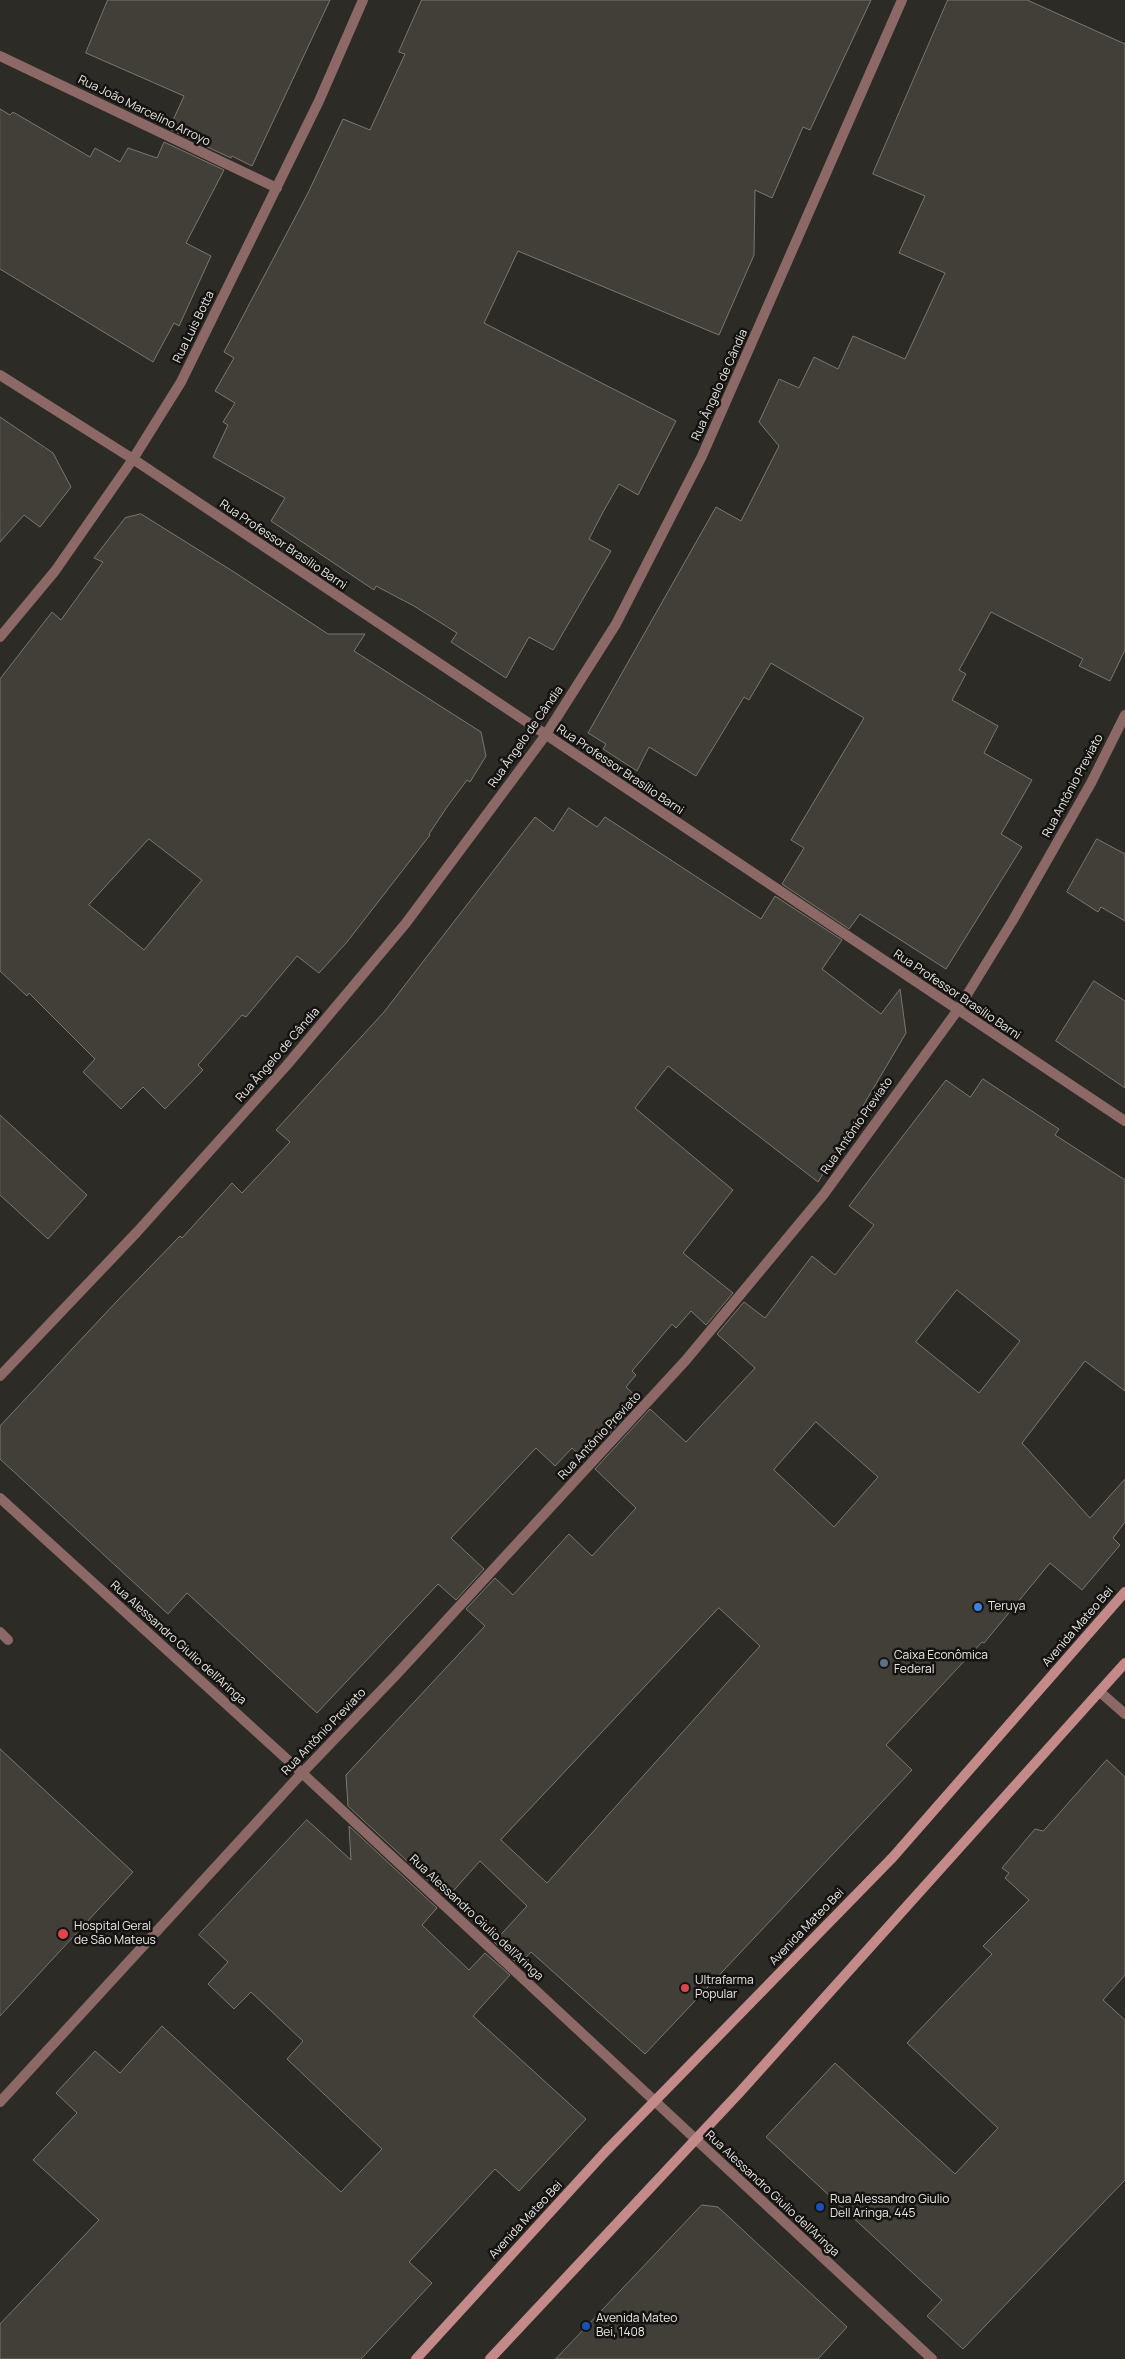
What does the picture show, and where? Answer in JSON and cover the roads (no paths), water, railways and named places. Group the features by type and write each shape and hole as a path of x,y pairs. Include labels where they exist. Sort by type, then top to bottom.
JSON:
{"main road":[{"name":"Avenida Mateo Bei","path":"416,2359 654,2102 893,1857 1125,1592"},
{"path":"490,2359 695,2140 1125,1662"}],"street":[{"name":"Rua Luis Botta","path":"0,637 54,571 133,459 181,382 319,101 363,0"},
{"name":"Rua Ângelo de Cândia","path":"0,1376 137,1232 287,1065 406,923 545,736 616,624 702,456 902,0"},
{"name":"Rua João Marcelino Arroyo","path":"0,56 277,188"},
{"name":"Rua Professor Brasílio Barni","path":"0,375 133,459 1125,1122"},
{"name":"Rua Antônio Previato","path":"0,2102 302,1773 396,1675 686,1360 824,1194 958,1011 1013,920 1086,792 1125,715"},
{"name":"Rua Alessandro Giulio dell'Aringa","path":"0,1498 302,1773 932,2359"},
{"path":"0,1632 8,1640"},
{"path":"1100,1692 1125,1714"}],"place":[{"name":"Teruya","path":"978,1607"},
{"name":"Caixa Econômica Federal","path":"884,1663"},
{"name":"Hospital Geral de São Mateus","path":"63,1934"},
{"name":"Ultrafarma Popular","path":"685,1988"},
{"name":"Rua Alessandro Giulio Dell Aringa, 445","path":"820,2207"},
{"name":"Avenida Mateo Bei, 1408","path":"586,2326"}]}
